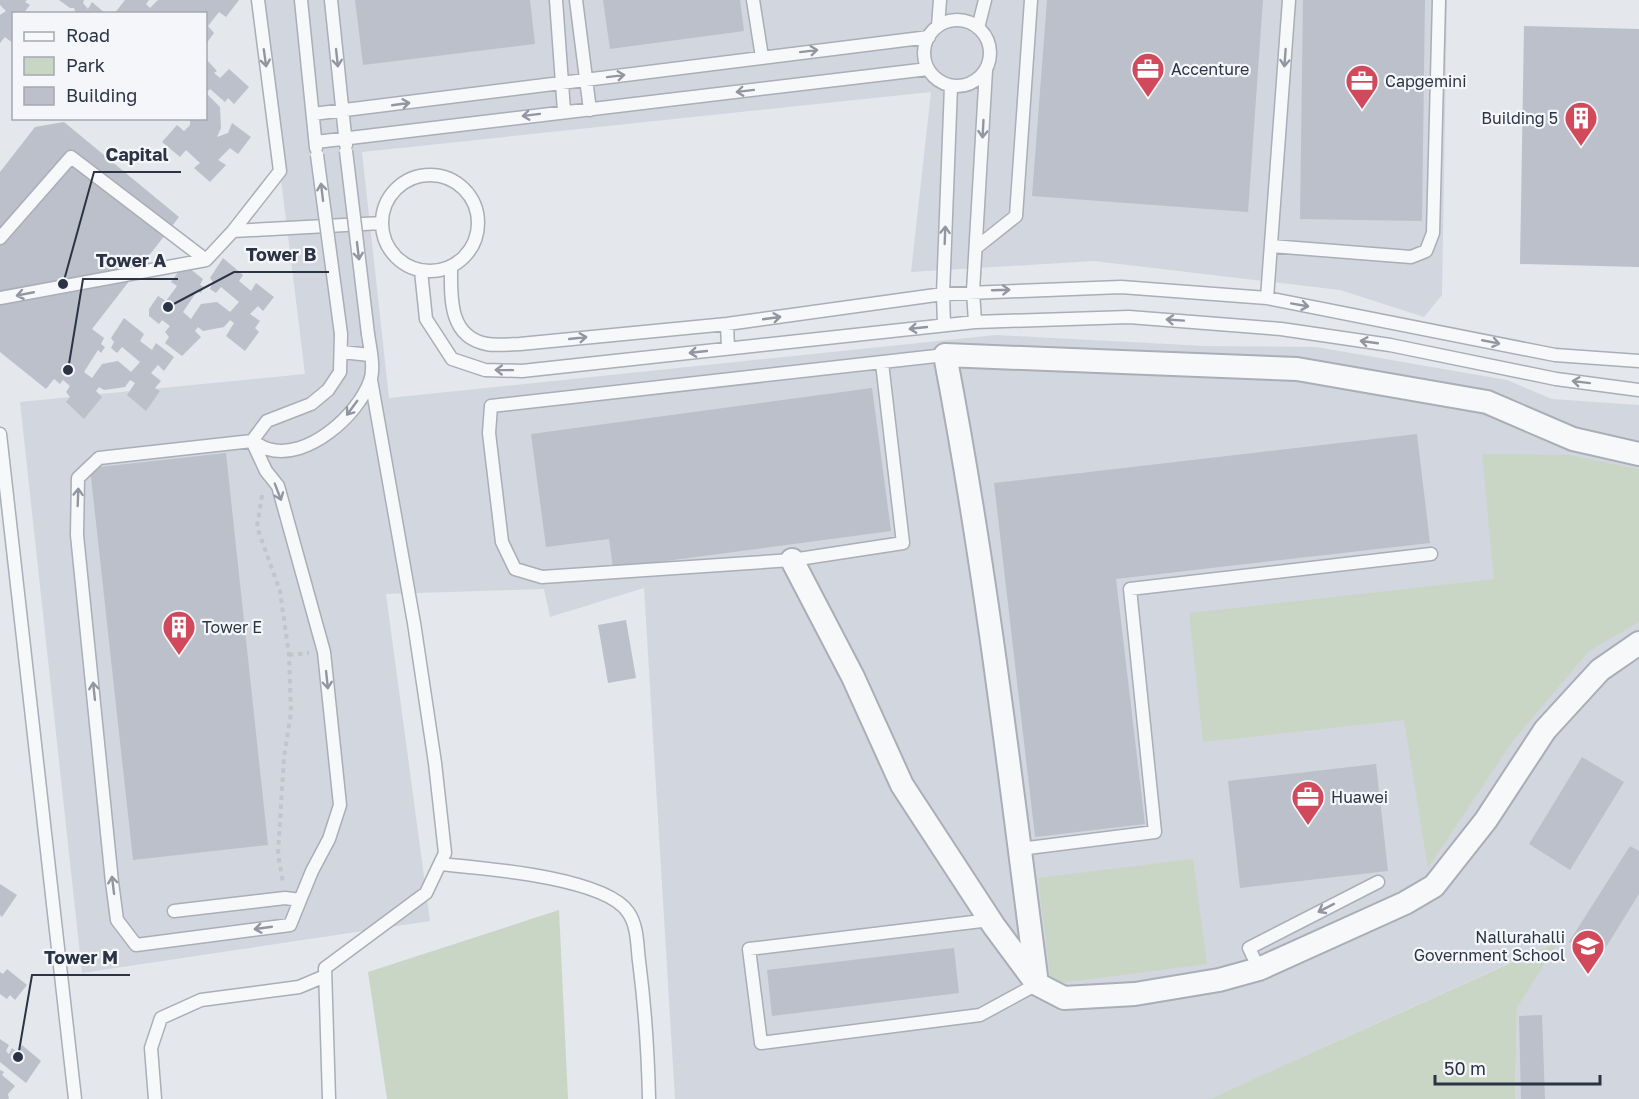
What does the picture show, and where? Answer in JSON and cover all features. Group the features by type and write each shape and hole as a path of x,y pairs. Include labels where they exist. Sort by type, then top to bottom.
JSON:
{"street":[{"path":"1037,984 966,465 945,355 1297,369 1487,402 1572,439 1639,453"},
{"path":"792,560 853,677 902,785 990,920 1037,984 1064,998 1136,994 1219,980 1259,969 1405,903 1434,886 1486,820 1545,730 1600,670 1639,643"}],"lane":[{"path":"0,298 206,260 233,231 280,171 258,0"},
{"path":"252,441 267,421 311,404 328,390 339,372 342,352 301,0"},
{"path":"329,1099 325,968 426,893 445,854 433,751 414,623 371,380 368,334 331,0"},
{"path":"556,0 564,83 564,111"},
{"path":"576,0 590,110"},
{"path":"753,0 762,57"},
{"path":"938,26 940,0"},
{"path":"978,28 985,0"},
{"path":"977,248 1016,216 1031,0"},
{"path":"1267,298 1289,0"},
{"path":"1271,246 1411,257 1426,251 1433,233 1439,0"},
{"path":"975,322 973,291 989,43 978,28 966,21 951,21 938,26 929,36 924,53 928,69 934,77 951,86 971,83 986,70"},
{"path":"313,114 929,36"},
{"path":"317,149 564,111 590,110 928,69"},
{"path":"944,325 942,294 951,86"},
{"path":"0,238 71,157 206,260"},
{"path":"436,174 452,179 464,188 473,200 478,215 478,230 473,245 464,258 452,267 437,271 421,271 406,265 393,254 385,239 382,223 384,207 392,192 405,181 420,175 436,174"},
{"path":"233,231 382,223"},
{"path":"452,267 450,308 467,336 486,344 520,344 727,324 973,291 1121,287 1267,298 1555,355 1639,361"},
{"path":"421,271 426,320 452,358 485,370 522,371 975,322 1118,317 1281,329 1403,348 1556,379 1639,390"},
{"path":"727,324 728,348"},
{"path":"1403,348 1407,326"},
{"path":"342,352 370,355"},
{"path":"882,363 903,543 792,560 542,577 515,569 502,542 489,433 491,406 945,355"},
{"path":"252,441 266,471 278,486 324,652 340,805 329,840 290,925 136,945 117,920 112,882 77,535 78,478 99,458 252,441 269,450 290,449 329,435 352,411 371,380"},
{"path":"0,434 75,1099"},
{"path":"1020,849 1155,832 1130,589 1431,554"},
{"path":"440,864 506,871 578,885 623,907 635,928 647,1021 650,1099"},
{"path":"1259,969 1249,948 1378,882"},
{"path":"174,911 285,898 300,900"},
{"path":"990,920 749,950 761,1043 980,1015 1037,984"},
{"path":"155,1099 151,1047 160,1018 201,1000 299,987 326,976"}],"path":[{"path":"266,471 257,527 280,591 289,655 291,713 284,757 278,854 285,898"}],"shaded area":[{"path":"259,0 1447,0 1442,295 1424,317 1340,290 1094,261 911,272 931,92 362,152 389,398 996,335 1205,346 1316,347 1507,380 1552,399 1639,405 1639,1099 1515,1099 1517,1008 1558,941 1209,1099 675,1099 644,588 550,617 544,589 386,594 430,921 82,973 20,402 305,374"}],"green space":[{"path":"1482,454 1569,455 1639,469 1639,622 1589,651 1512,742 1428,868 1404,720 1203,742 1189,613 1494,579"},
{"path":"1193,859 1207,964 1051,984 1038,878"},
{"path":"559,910 568,1099 387,1099 368,972"},
{"path":"1559,941 1517,1008 1515,1099 1209,1099"}],"building":[{"path":"0,0 27,0 25,2 30,5 25,12 12,12 12,42 5,37 0,43 0,15 6,11 0,5"},
{"path":"59,0 84,0 83,3 88,9 92,2 104,12 75,12 74,8 70,8"},
{"path":"125,0 149,0 146,4 150,8 158,0 239,0 226,17 219,12 208,26 214,33 207,43 207,12 116,12"},
{"path":"355,0 530,0 535,44 363,65"},
{"path":"603,0 740,0 744,31 610,49"},
{"name":"Accenture","path":"1047,0 1263,0 1248,212 1032,196"},
{"name":"Capgemini","path":"1303,0 1425,0 1422,221 1300,219"},
{"name":"Building 5","path":"1524,26 1639,29 1639,267 1520,264"},
{"path":"207,60 217,71 214,73 220,78 229,69 249,87 234,104 228,98 225,102 210,89 207,92"},
{"path":"207,94 220,107 221,128 217,137 228,133 232,123 251,137 238,154 230,148 218,160 226,165 210,182 194,168 200,163 186,150 180,157 162,142 177,125 184,131 190,125 190,120 207,120"},
{"path":"64,122 179,217 92,329 104,338 101,344 105,347 101,353 98,350 84,372 92,378 102,364 118,361 131,372 140,362 122,347 117,353 111,348 114,342 111,338 124,318 144,334 140,341 152,350 156,343 174,357 164,371 158,365 151,373 161,381 155,388 160,391 146,411 127,395 135,383 130,380 125,387 104,390 99,387 96,391 102,397 84,419 66,402 70,397 66,392 70,386 63,380 60,384 54,379 46,389 0,352 0,172 35,127"},
{"path":"223,258 243,275 239,281 251,291 256,283 274,297 263,311 258,306 250,314 260,321 255,328 259,332 245,351 226,336 234,323 230,320 224,327 203,331 198,327 195,331 201,337 182,356 165,343 169,337 165,332 170,326 162,320 159,324 149,316 149,309 158,296 166,301 177,286 171,282 184,264 203,279 200,285 204,287 201,293 197,291 183,312 191,319 201,304 217,302 230,312 239,302 221,287 216,293 210,289 213,282 210,278"},
{"path":"872,388 891,531 613,568 609,539 546,547 531,434"},
{"path":"1417,434 1430,543 1116,579 1145,824 1035,837 994,483"},
{"name":"Tower E","path":"226,453 268,845 133,860 90,468"},
{"path":"626,620 636,678 608,683 598,625"},
{"path":"1582,757 1624,782 1570,870 1529,844"},
{"name":"Huawei","path":"1376,764 1388,871 1240,888 1228,781"},
{"path":"1630,846 1639,851 1639,894 1598,960 1569,942"},
{"path":"0,884 17,895 2,917 0,915"},
{"path":"954,948 959,993 772,1016 767,970"},
{"path":"7,969 27,985 15,1000 10,995 7,999 0,994 0,972 3,974"},
{"path":"1542,1015 1545,1099 1521,1099 1519,1016"},
{"path":"0,1039 9,1045 6,1051 9,1054 12,1048 17,1052 22,1045 41,1061 26,1083 0,1062"},
{"path":"0,1070 4,1072 2,1075 15,1086 8,1094 9,1099 0,1099"}],"place":[{"name":"Accenture","path":"1148,98"},
{"name":"Capgemini","path":"1362,110"},
{"name":"Building 5","path":"1581,147"},
{"name":"Capital","path":"63,284"},
{"name":"Tower B","path":"168,307"},
{"name":"Tower A","path":"68,370"},
{"name":"Tower E","path":"179,656"},
{"name":"Huawei","path":"1308,826"},
{"name":"Nallurahalli Government School","path":"1588,975"},
{"name":"Tower M","path":"18,1057"}]}
